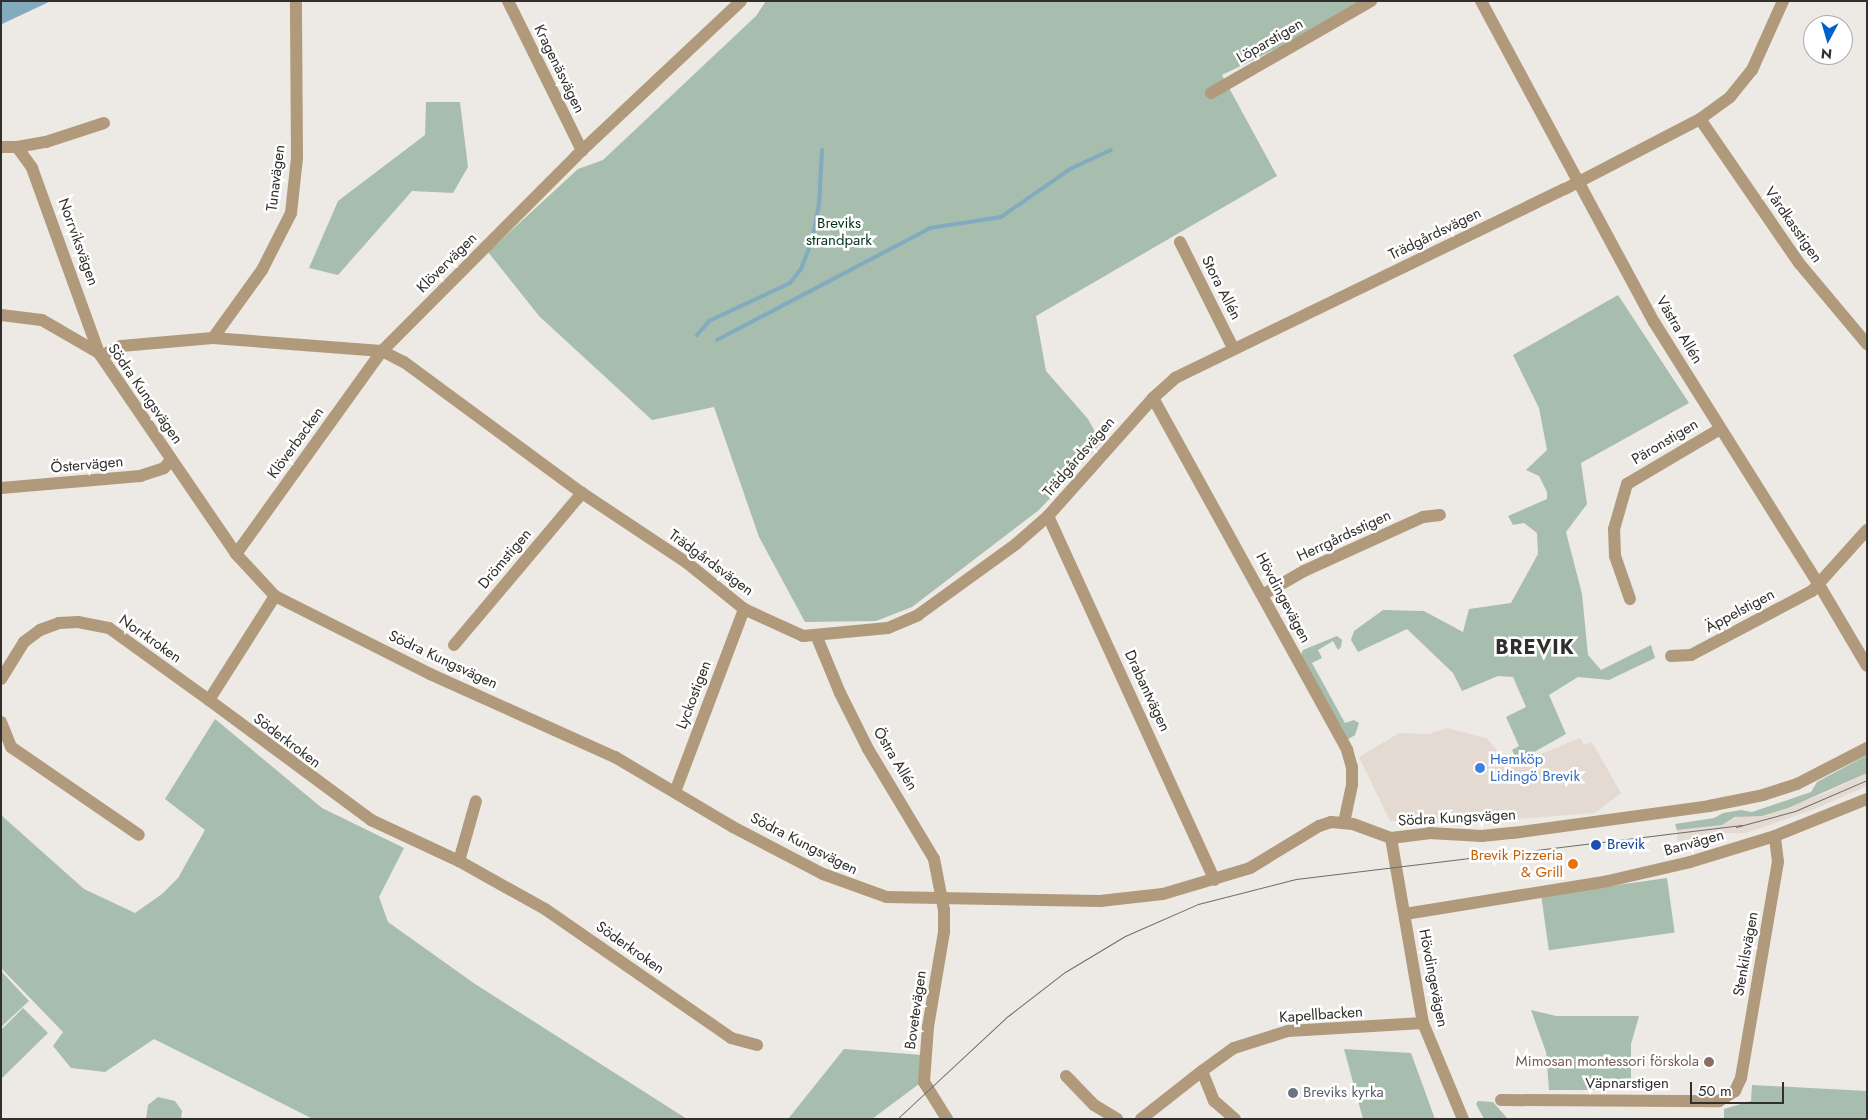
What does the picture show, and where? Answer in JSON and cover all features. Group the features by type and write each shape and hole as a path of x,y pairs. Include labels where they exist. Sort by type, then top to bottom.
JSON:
{"street":[{"name":"Tunavägen","path":"213,338 262,270 291,213 297,158 296,1"},
{"name":"Kragenäsvägen","path":"508,1 582,151"},
{"name":"Klövervägen","path":"382,351 582,151 741,1"},
{"name":"Löparstigen","path":"1211,93 1371,1"},
{"name":"Västra Allén","path":"1481,1 1580,181 1654,322 1818,583 1867,666"},
{"name":"Trädgårdsvägen","path":"382,351 404,362 582,494 686,562 744,609 803,636 888,628 918,615 965,584 1048,516 1153,398 1175,378 1580,181 1700,119 1730,97 1752,70 1783,1"},
{"name":"Vårdkasstigen","path":"1700,119 1799,263 1867,344"},
{"path":"1,147 17,147 46,142 104,123"},
{"name":"Norrviksvägen","path":"17,147 44,195 100,354"},
{"name":"Stora Allén","path":"1180,242 1234,348"},
{"name":"Södra Kungsvägen","path":"1,316 42,320 100,354 236,554 275,596 430,674 615,757 733,827 852,887 887,897 1100,901 1163,894 1216,880 1250,868 1319,826 1344,822 1391,838 1429,833 1482,836 1731,803 1797,784 1867,748"},
{"path":"100,354 121,346 213,338 382,351"},
{"name":"Klöverbacken","path":"236,554 382,351"},
{"name":"Hövdingevägen","path":"1153,398 1264,594 1309,686 1347,750 1352,767 1352,785 1344,822"},
{"name":"Päronstigen","path":"1630,599 1615,556 1614,529 1627,484 1720,428"},
{"name":"Östervägen","path":"1,488 140,476 164,468 171,460"},
{"name":"Drömstigen","path":"454,645 582,494"},
{"name":"Herrgårdsstigen","path":"1264,594 1304,571 1423,517 1440,515"},
{"name":"Drabantvägen","path":"1048,516 1216,880"},
{"path":"1818,583 1867,530"},
{"name":"Äppelstigen","path":"1671,656 1691,655 1812,591 1818,583"},
{"path":"209,700 275,596"},
{"name":"Lyckostigen","path":"675,792 744,609"},
{"name":"Norrkroken","path":"1,678 18,649 40,630 59,624 86,622 108,628 209,700"},
{"name":"Östra Allén","path":"816,635 840,694 868,748 934,860 942,899"},
{"name":"Söderkroken","path":"209,700 371,820 458,861 545,909 731,1038 757,1045"},
{"path":"1,722 11,746 139,835"},
{"name":"Banvägen","path":"1405,914 1612,881 1775,836 1867,799"},
{"path":"458,861 476,801"},
{"name":"Stenkilsvägen","path":"1741,1078 1778,862 1775,836"},
{"name":"Hövdingevägen","path":"1391,838 1423,1023 1463,1119"},
{"name":"Bovetevägen","path":"942,899 944,932 928,1027 924,1082 947,1119"},
{"name":"Kapellbacken","path":"1141,1119 1234,1048 1268,1035 1423,1023"},
{"path":"1202,1071 1214,1102 1235,1119"},
{"path":"1066,1076 1094,1105 1117,1119"},
{"name":"Väpnarstigen","path":"1501,1100 1720,1101 1735,1091 1741,1078"}],"shaded area":[{"path":"1447,728 1486,738 1511,766 1580,738 1584,745 1592,742 1621,793 1595,813 1465,823 1390,821 1359,757 1399,733 1428,734"},
{"path":"1867,773 1867,786 1812,810 1746,833 1727,833 1677,845 1677,830 1722,825 1739,816 1762,816 1826,793"}],"green space":[{"name":"Breviks strandpark","path":"766,1 1374,1 1222,75 1277,176 1036,316 1046,371 1088,419 1101,443 1039,510 912,607 876,621 805,622 759,537 714,407 652,420 539,316 488,252 578,169 603,160 756,16"},
{"path":"426,102 460,102 468,167 453,193 412,191 338,275 309,268 338,201 425,135"},
{"path":"1618,295 1689,403 1581,463 1587,504 1566,532 1582,594 1588,655 1601,670 1651,645 1655,658 1609,680 1578,677 1549,695 1566,734 1518,761 1512,750 1519,746 1506,717 1526,707 1513,677 1498,676 1462,691 1453,673 1407,629 1358,652 1351,640 1354,631 1383,610 1424,611 1463,632 1469,609 1511,603 1538,554 1537,533 1524,523 1513,525 1508,516 1547,499 1547,492 1539,476 1526,470 1547,450 1539,408 1513,355"},
{"path":"1337,636 1342,640 1341,647 1338,650 1333,641 1318,650 1322,658 1312,663 1345,723 1354,720 1359,723 1355,735 1347,740 1301,655 1303,650"},
{"path":"215,719 322,808 404,848 379,897 388,922 475,984 687,1119 313,1119 154,1039 105,1072 71,1068 53,1046 63,1032 1,968 1,815 84,889 135,913 162,894 178,878 205,830 165,799"},
{"path":"1867,755 1867,773 1788,808 1762,816 1735,817 1722,825 1677,830 1675,824 1714,818 1723,813 1741,810 1752,812 1811,792 1817,782"},
{"path":"1667,878 1675,932 1549,950 1541,896"},
{"path":"1,971 29,1001 1,1027"},
{"path":"23,1008 48,1033 1,1079 1,1030"},
{"path":"1531,1010 1556,1016 1639,1016 1631,1044 1631,1090 1549,1090 1546,1052"},
{"path":"844,1049 922,1055 919,1084 872,1119 788,1119"},
{"path":"1344,1049 1411,1053 1435,1119 1363,1119"},
{"path":"1752,1085 1867,1091 1867,1119 1724,1119 1724,1109 1751,1101"},
{"path":"158,1097 175,1101 182,1111 181,1119 146,1119 148,1105"},
{"path":"1478,1101 1493,1102 1507,1118 1516,1119 1484,1119 1476,1104"}],"water":[{"path":"1,1 51,1 2,24"}],"waterway":[{"path":"697,335 709,321 790,283 801,269 813,237 819,204 822,150"},
{"path":"717,340 930,228 1001,217 1070,169 1111,150"}],"tram line":[{"path":"1736,827 1795,811 1867,780"},
{"path":"897,1119 1008,1016 1065,972 1125,936 1198,904 1296,879 1742,825"}],"place":[{"name":"Hemköp Lidingö Brevik","path":"1480,768"},
{"name":"Brevik","path":"1596,845"},
{"name":"Brevik Pizzeria & Grill","path":"1573,864"},
{"name":"Mimosan montessori förskola","path":"1709,1062"},
{"name":"Breviks kyrka","path":"1293,1093"}],"district":[{"name":"BREVIK","path":"1535,647"}]}
